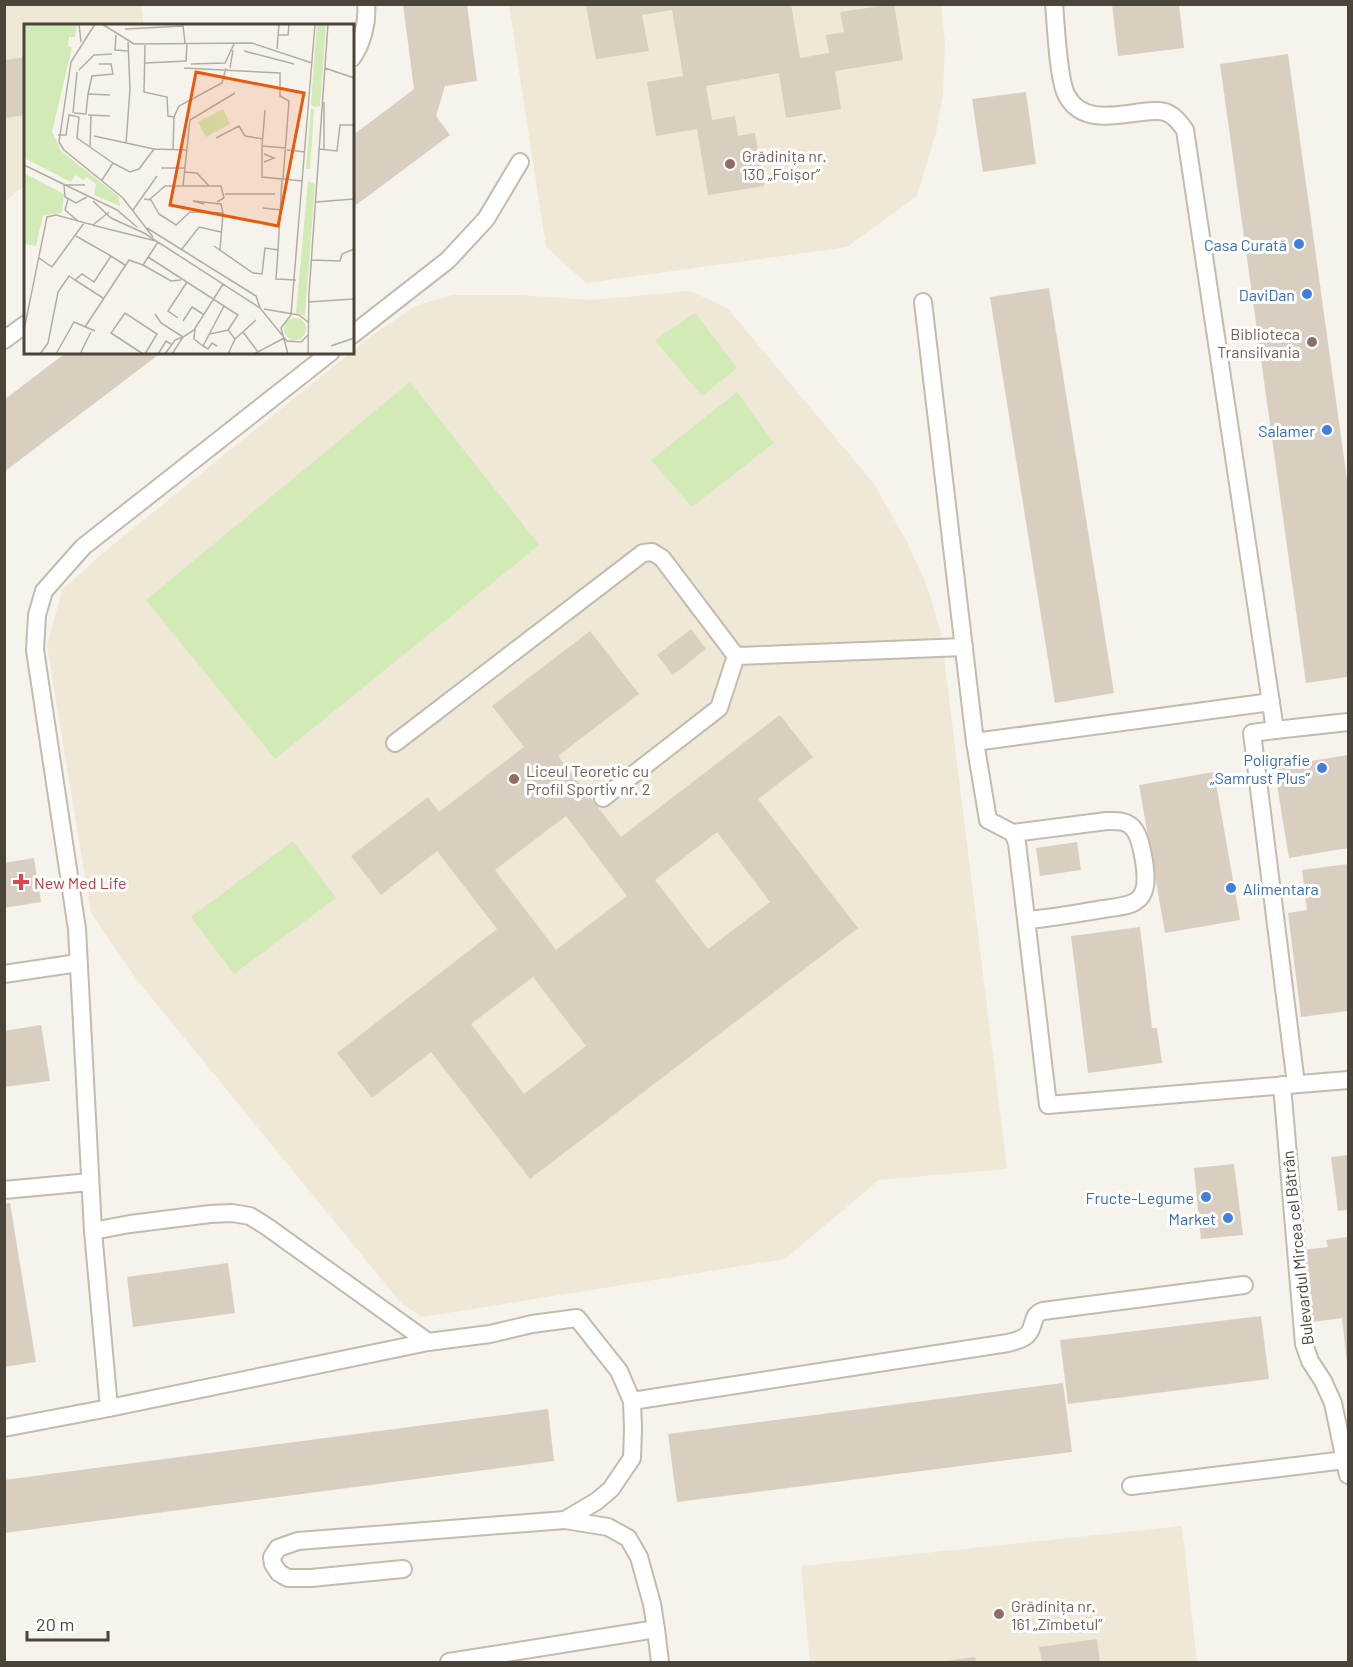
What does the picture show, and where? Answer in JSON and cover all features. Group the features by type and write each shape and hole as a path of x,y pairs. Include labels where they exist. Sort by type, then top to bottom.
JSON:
{"lane":[{"path":"354,55 359,48 367,14 366,4"},
{"path":"1054,4 1062,75 1066,94 1074,106 1086,113 1101,116 1162,111 1178,120 1185,130 1275,730 1348,722"},
{"path":"354,333 448,260 486,219 520,162"},
{"path":"923,302 975,742 988,820 1013,833 1122,821 1132,828 1138,837 1143,857 1145,887 1142,895 1135,902 1052,918 1027,920"},
{"path":"4,340 24,325"},
{"path":"109,1408 93,1231 75,909 35,650 37,615 44,591 83,547 328,354"},
{"path":"395,743 643,553 652,552 662,558 736,656"},
{"path":"736,656 964,647"},
{"path":"603,798 719,708 736,656"},
{"path":"975,742 1271,702"},
{"name":"Bulevardul Mircea cel Bătrân","path":"1275,730 1252,733 1289,1085 1304,1344 1310,1361 1333,1403 1347,1468"},
{"path":"1013,833 1017,843 1027,920 1048,1105 1348,1080"},
{"path":"4,974 78,963"},
{"path":"4,1190 90,1182"},
{"path":"93,1231 210,1214 232,1213 250,1216 428,1342"},
{"path":"632,1401 1008,1343 1025,1337 1038,1312 1244,1285"},
{"path":"4,1428 428,1342 490,1334 532,1324 577,1318 619,1371 632,1401 632,1458 611,1489 597,1501 565,1520"},
{"path":"1131,1486 1347,1468"},
{"path":"403,1569 288,1578 279,1573 273,1564 272,1557 278,1548 298,1541 565,1520 608,1527 628,1538 639,1557 652,1604 660,1662"},
{"path":"449,1662 656,1629"}],"shaded area":[{"path":"5,5 141,5 144,24 24,24 24,186 5,201"},
{"name":"Grădinița nr. 130 „Foișor”","path":"509,5 941,5 945,42 943,94 936,133 917,196 847,247 586,283 546,247"},
{"name":"Liceul Teoretic cu Profil Sportiv nr. 2","path":"689,291 729,310 874,484 906,540 927,586 941,633 1007,1169 879,1180 785,1259 422,1317 401,1303 137,980 91,913 47,646 62,590 104,552 349,354 354,354 354,350 371,336 417,305 453,295 520,295 592,300"},
{"name":"Grădinița nr. 161 „Zîmbetul”","path":"1182,1526 1197,1662 810,1662 801,1566"}],"green space":[{"path":"695,313 737,368 702,396 655,340"},
{"path":"410,382 539,545 275,759 146,600"},
{"path":"737,392 774,443 692,507 651,460"},
{"path":"293,841 336,898 234,974 191,917"}],"building":[{"path":"403,4 467,4 477,81 445,86 436,116 450,135 354,207 354,134 414,89"},
{"path":"595,4 791,4 800,58 829,53 826,35 844,32 840,12 894,4 903,60 835,71 841,109 786,118 779,73 706,86 712,120 735,116 738,136 755,133 764,186 708,195 697,129 656,136 647,82 683,76 672,10 642,15 649,51 596,59 586,6"},
{"path":"1112,4 1179,4 1184,48 1118,56"},
{"path":"1288,54 1348,487 1348,677 1306,683 1220,64"},
{"path":"24,57 24,115 4,118 4,60"},
{"path":"1026,92 1036,164 983,172 972,99"},
{"path":"1049,288 1114,693 1055,703 990,297"},
{"path":"64,354 159,354 4,472 4,400"},
{"path":"691,629 706,649 673,675 657,655"},
{"path":"590,631 639,694 558,756 621,837 780,715 813,757 758,799 858,928 530,1179 431,1052 372,1098 337,1053 497,929 437,851 381,895 351,856 428,797 439,812 524,747 492,706","holes":["566,816 627,896 556,950 495,870","717,832 770,902 708,949 655,880","533,977 586,1046 524,1094 471,1024"]},
{"path":"1348,755 1348,848 1289,858 1274,767"},
{"path":"1214,772 1240,920 1165,933 1139,785"},
{"path":"1077,842 1081,870 1040,876 1036,848"},
{"name":"New Med Life","path":"34,858 41,902 4,908 4,863"},
{"path":"1348,864 1348,1011 1301,1017 1288,913 1307,910 1302,870"},
{"path":"1140,927 1152,1028 1157,1028 1162,1063 1088,1073 1071,936"},
{"path":"41,1025 50,1081 4,1087 4,1031"},
{"path":"1348,1155 1348,1210 1338,1211 1331,1157"},
{"path":"1234,1164 1243,1235 1201,1239 1194,1168"},
{"path":"10,1203 36,1362 4,1367 4,1204"},
{"path":"1348,1237 1347,1363 1342,1318 1313,1322 1303,1250 1328,1247 1326,1240"},
{"path":"228,1263 235,1313 133,1327 127,1277"},
{"path":"1261,1316 1269,1379 1068,1404 1060,1340"},
{"path":"1063,1383 1072,1452 677,1502 668,1434"},
{"path":"548,1409 554,1461 4,1533 4,1480"},
{"path":"1097,1639 1100,1662 1042,1662 1039,1647"},
{"path":"975,1657 976,1662 945,1662 945,1661"}],"place":[{"name":"Grădinița nr. 130 „Foișor”","path":"730,164"},
{"name":"Casa Curată","path":"1299,244"},
{"name":"DaviDan","path":"1307,294"},
{"name":"Biblioteca Transilvania","path":"1312,342"},
{"name":"Salamer","path":"1327,430"},
{"name":"Poligrafie „Samrust Plus”","path":"1322,768"},
{"name":"Liceul Teoretic cu Profil Sportiv nr. 2","path":"514,779"},
{"name":"New Med Life","path":"21,882"},
{"name":"Alimentara","path":"1231,888"},
{"name":"Fructe-Legume","path":"1206,1197"},
{"name":"Market","path":"1228,1218"},
{"name":"Grădinița nr. 161 „Zîmbetul”","path":"999,1614"}]}
